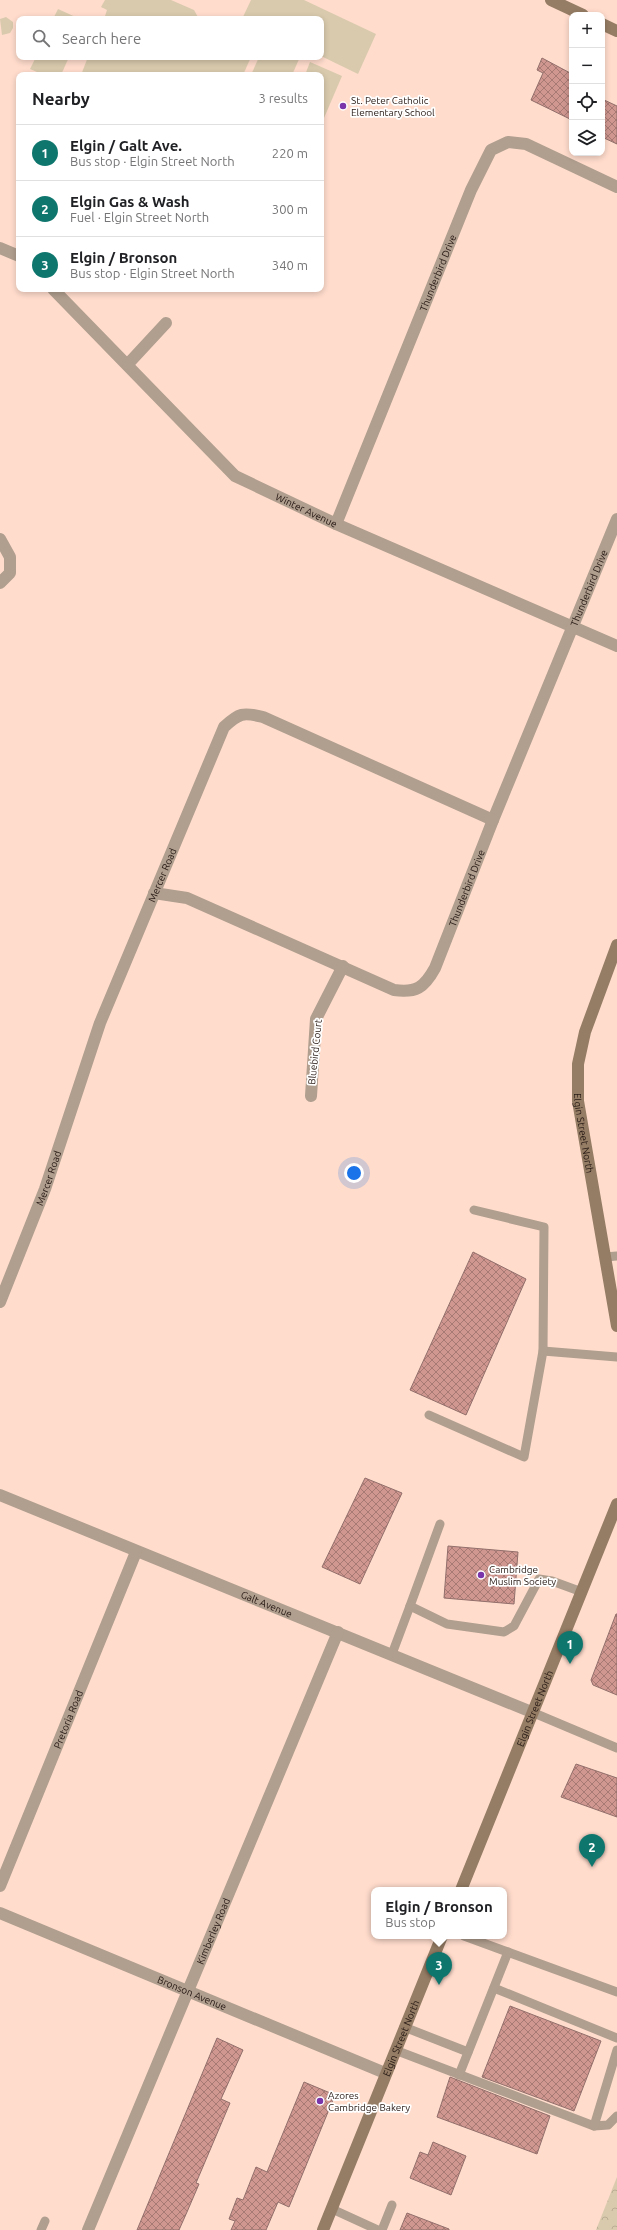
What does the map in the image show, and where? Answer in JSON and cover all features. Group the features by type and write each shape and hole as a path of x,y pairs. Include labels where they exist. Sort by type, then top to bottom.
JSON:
{"street":[{"path":"551,0 577,12"},
{"path":"605,25 617,31"},
{"name":"Thunderbird Drive","path":"336,524 471,190 491,150 508,142 526,144 617,187"},
{"path":"0,248 16,255"},
{"name":"Winter Avenue","path":"56,292 128,364 235,476 336,524 617,646"},
{"path":"128,364 166,323"},
{"name":"Thunderbird Drive","path":"154,893 187,898 343,966 394,990 409,992 423,986 435,968 493,820 617,519"},
{"path":"0,539 10,557 10,573 0,583"},
{"name":"Mercer Road","path":"0,1302 45,1189 100,1023 224,727 234,717 246,713 263,717 493,820"},
{"name":"Elgin Street North","path":"617,945 585,1032 578,1064 578,1101 611,1256 617,1326"},
{"name":"Bluebird Court","path":"311,1096 316,1019 343,966"},
{"name":"Galt Avenue","path":"0,1495 136,1552 338,1632 534,1713"},
{"name":"Elgin Street North","path":"462,1887 534,1713 617,1504"},
{"name":"Pretoria Road","path":"0,1886 136,1552"},
{"name":"Kimberley Road","path":"88,2230 338,1632"},
{"name":"Bronson Avenue","path":"0,1913 385,2073"},
{"name":"Elgin Street North","path":"323,2230 385,2073 441,1939"}],"lane":[{"path":"429,1415 524,1457 543,1350 544,1226 474,1210"},
{"path":"543,1350 617,1357"},
{"path":"392,1654 440,1524"},
{"path":"410,1606 447,1624 504,1632 514,1626 539,1579 552,1581 582,1592"},
{"path":"534,1713 617,1748"},
{"path":"472,1939 617,1992"},
{"path":"458,2075 508,1952"},
{"path":"494,1988 617,2038"},
{"path":"404,2027 468,2052"},
{"path":"395,2050 594,2126 608,2124 617,2116"},
{"path":"594,2126 617,2050"},
{"path":"382,2230 392,2206"},
{"path":"332,2209 378,2230"}],"green space":[{"path":"105,0 171,0 194,10 197,16 105,16 107,10 101,7"},
{"path":"251,0 304,0 376,34 358,74 324,57 324,16 243,16"},
{"path":"58,9 73,16 54,16"},
{"path":"6,17 13,22 13,28 10,33 2,35 0,19"},
{"path":"34,60 68,60 62,72 37,72 30,69"},
{"path":"87,60 250,60 244,72 82,72"},
{"path":"258,60 299,60 293,72 252,72"},
{"path":"310,62 342,76 324,118 324,72 306,72"},
{"path":"617,2177 617,2230 596,2230"}],"building":[{"path":"542,58 569,72 569,119 531,100 543,73 537,70"},
{"path":"605,100 617,106 617,144 605,138"},
{"path":"473,1252 526,1279 466,1415 410,1390"},
{"path":"365,1478 402,1493 360,1584 322,1567"},
{"name":"Cambridge Muslim Society","path":"448,1546 518,1552 514,1604 444,1598"},
{"path":"616,1614 617,1695 593,1685 591,1680"},
{"path":"576,1764 617,1778 617,1817 561,1797"},
{"path":"510,2006 601,2041 574,2111 482,2077"},
{"path":"217,2038 243,2050 221,2099 230,2103 196,2183 199,2184 179,2230 137,2230"},
{"path":"450,2077 550,2116 537,2154 437,2117"},
{"path":"304,2082 335,2095 289,2207 278,2202 266,2230 231,2230 235,2221 229,2219 237,2198 243,2200 256,2167 267,2172"},
{"path":"433,2142 466,2156 451,2195 410,2178 420,2152 428,2155"},
{"path":"407,2213 449,2229 449,2230 400,2230"}],"place":[{"name":"St. Peter Catholic Elementary School","path":"343,106"},
{"name":"Cambridge Muslim Society","path":"481,1575"},
{"name":"Elgin / Galt Ave.","path":"570,1664"},
{"name":"Elgin Gas & Wash","path":"592,1867"},
{"name":"Elgin / Bronson","path":"439,1985"},
{"name":"Azores Cambridge Bakery","path":"320,2101"}]}
